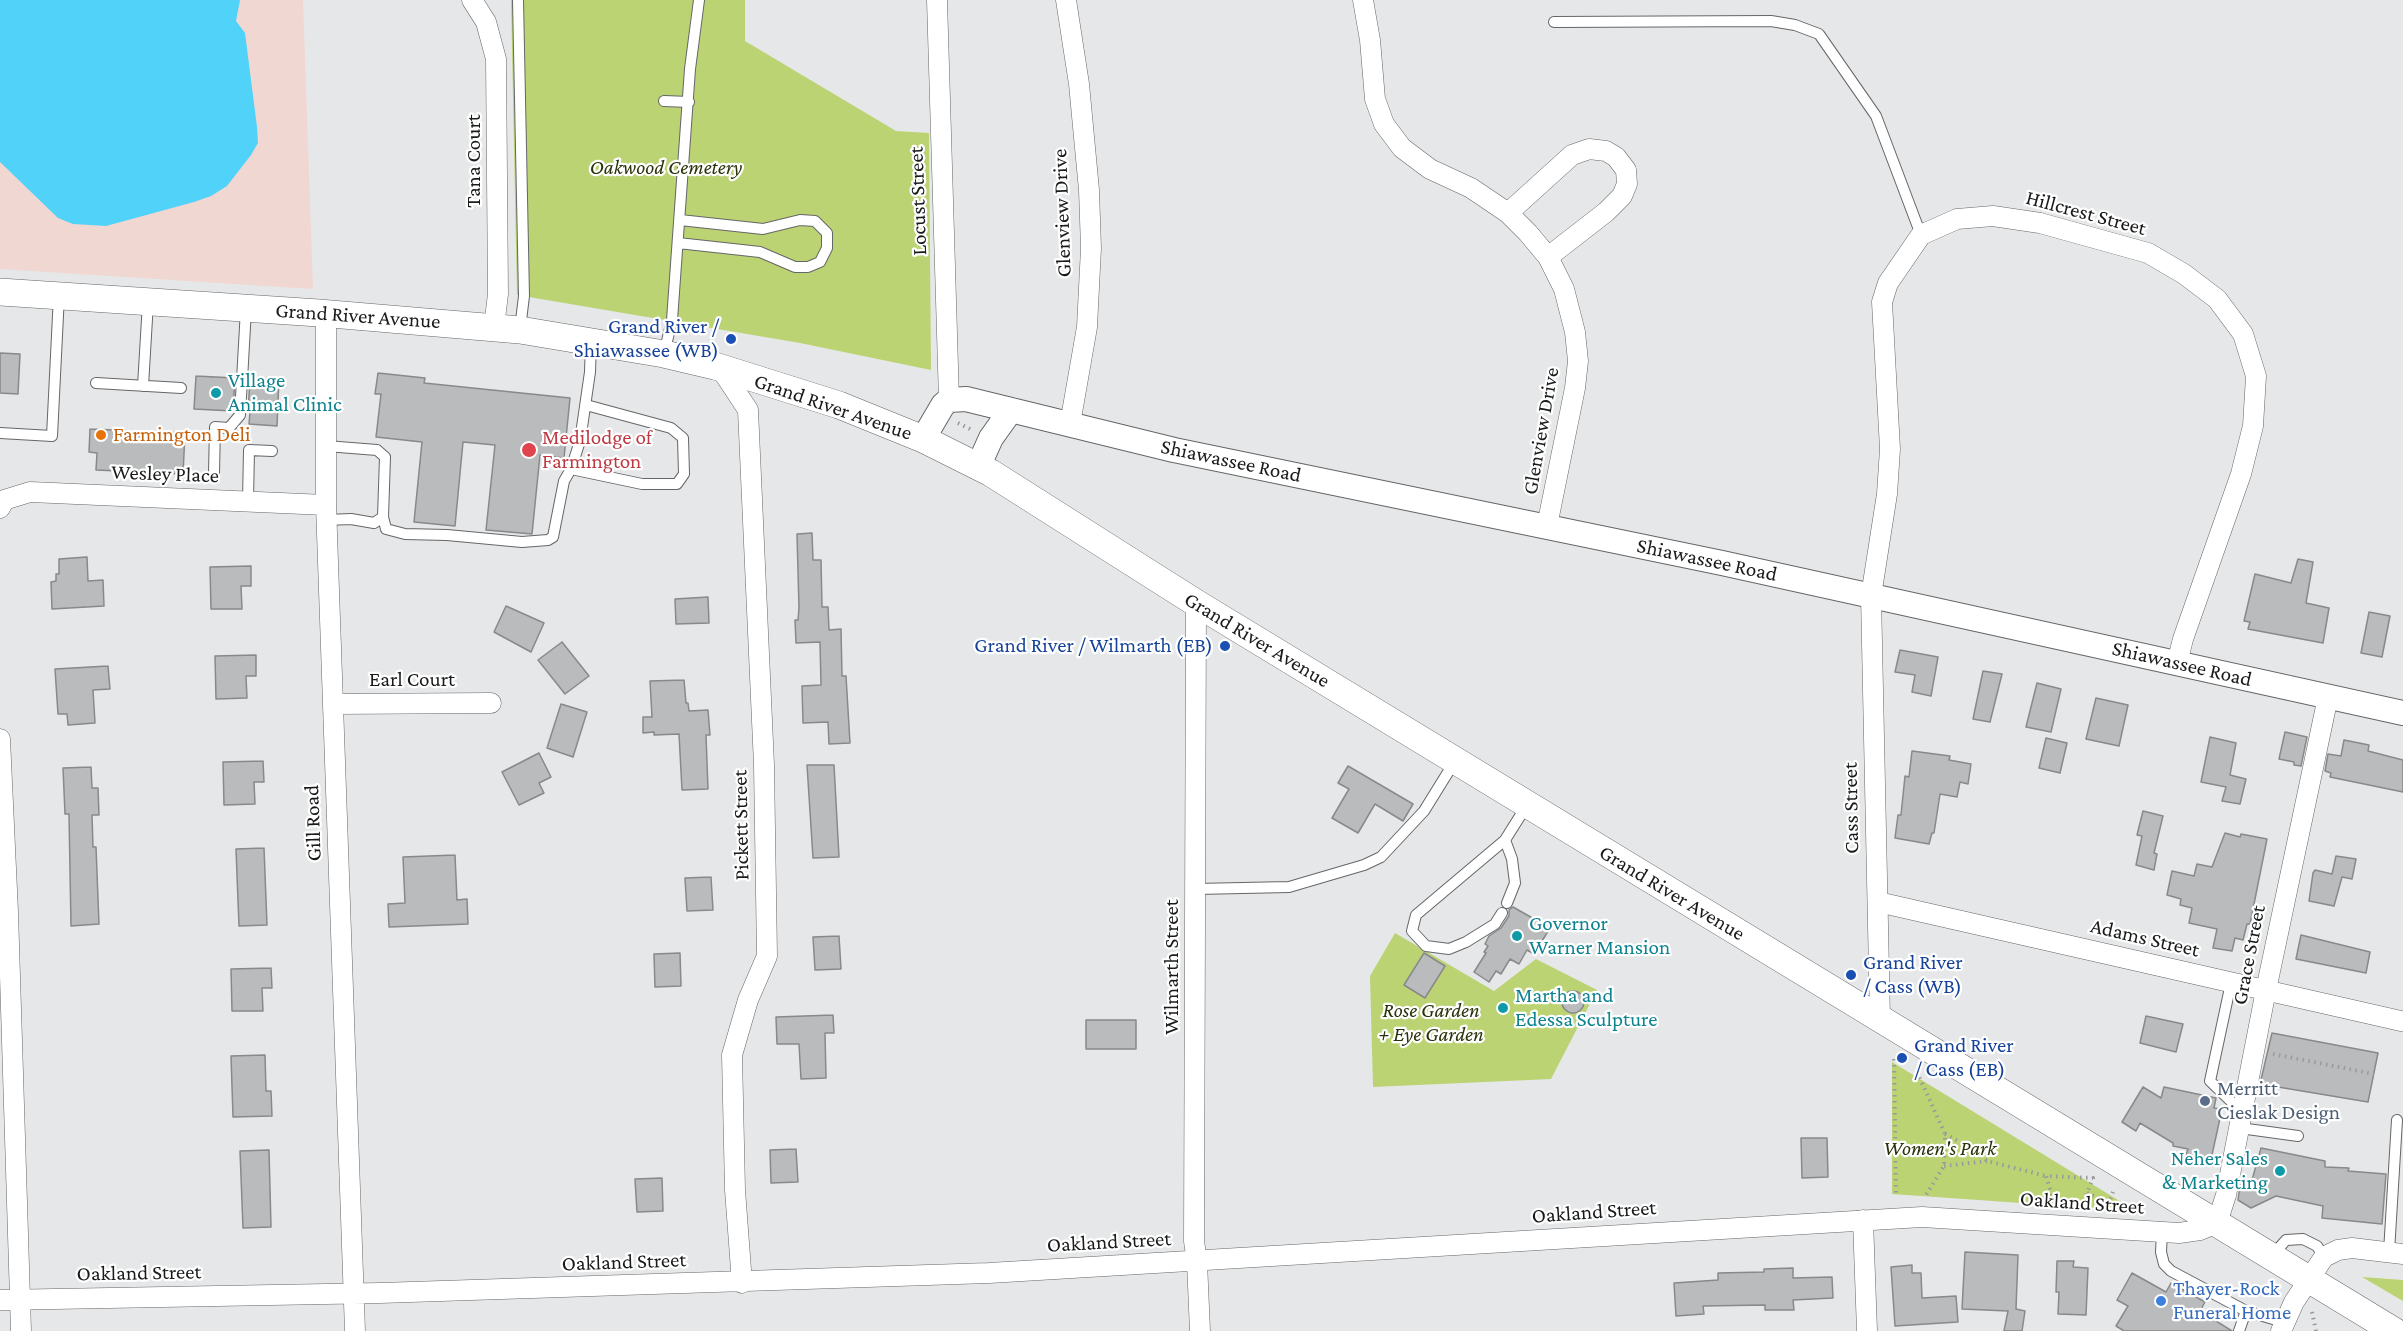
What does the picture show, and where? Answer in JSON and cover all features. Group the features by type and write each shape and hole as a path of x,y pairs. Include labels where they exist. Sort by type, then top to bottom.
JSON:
{"main road":[{"name":"Grand River Avenue","path":"0,292 326,313 494,327 591,341 664,354 721,369 839,405 923,439 1001,479 1196,603 2272,1256 2316,1268 2394,1331"}],"street":[{"name":"Tana Court","path":"472,0 486,22 496,59 498,294 494,327"},
{"name":"Locust Street","path":"937,0 950,410"},
{"name":"Glenview Drive","path":"1066,0 1079,84 1089,190 1091,248 1087,327 1070,424"},
{"name":"Glenview Drive","path":"1364,0 1375,99 1384,124 1402,148 1430,169 1471,188 1508,213 1548,257 1564,289 1575,332 1578,361 1575,388 1547,526"},
{"path":"1508,213 1572,155 1589,149 1606,151 1616,157 1626,170 1627,184 1622,196 1606,212 1548,257"},
{"name":"Hillcrest Street","path":"1922,235 1957,219 1994,216 2040,223 2148,253 2184,274 2217,299 2243,334 2256,376 2253,426 2241,474 2183,639 2177,663"},
{"path":"1870,596 1887,494 1890,449 1882,303 1888,284 1922,235"},
{"name":"Gill Road","path":"326,313 326,512 356,1331"},
{"name":"Pickett Street","path":"721,369 748,410 764,776 768,956 748,1000 732,1055 735,1190 742,1282"},
{"name":"Shiawassee Road","path":"950,410 966,399 1174,450 1547,526 2403,713"},
{"path":"923,439 938,413 950,410"},
{"path":"978,467 991,438 1011,410"},
{"name":"Wesley Place","path":"2,504 30,492 248,501 326,512"},
{"name":"Cass Street","path":"1870,596 1880,1019"},
{"name":"Wilmarth Street","path":"1196,603 1194,651 1196,889 1194,1241 1200,1331"},
{"name":"Grace Street","path":"2217,1223 2226,1195 2266,990 2328,697"},
{"name":"Earl Court","path":"333,704 491,703"},
{"path":"0,739 8,912 10,1300 21,1331"},
{"name":"Adams Street","path":"1878,902 2402,1022"},
{"name":"Oakland Street","path":"10,1300 742,1282 1197,1262 1922,1217 2179,1233 2200,1230 2217,1223"},
{"path":"1863,1220 1867,1331"},
{"path":"2282,1327 2316,1268 2338,1250 2352,1248 2396,1253"}],"lane":[{"path":"518,0 524,296 520,330"},
{"path":"664,354 672,320 690,69 699,0"},
{"path":"1554,22 1771,21 1795,25 1819,34 1876,117 1922,235"},
{"path":"664,101 689,102"},
{"path":"678,243 760,252 795,267 808,267 820,262 827,248 827,233 816,221 800,220 763,230 680,220"},
{"path":"0,434 52,436 59,295"},
{"path":"142,386 148,302"},
{"path":"214,473 215,427 229,428 240,416 246,308"},
{"path":"326,446 377,450 385,457 383,517 386,529 405,534 447,535 522,542 548,540 553,537 564,481 571,470 580,441 586,405 591,341"},
{"path":"96,383 181,388"},
{"path":"571,470 642,484 677,484 684,474 683,438 671,428 586,405"},
{"path":"248,501 249,450 272,451"},
{"path":"326,512 374,522 383,517"},
{"path":"1196,889 1289,887 1364,865 1381,857 1424,811 1455,761"},
{"path":"1505,840 1512,860 1515,883 1495,924 1466,942 1449,949 1426,946 1412,931 1416,915 1505,840 1527,805"},
{"path":"2231,983 2210,1082 2241,1120 2298,1136"},
{"path":"2396,1253 2397,1120"},
{"path":"2162,1232 2161,1252 2164,1264 2171,1271 2246,1311 2282,1327"},
{"path":"2239,1331 2246,1311"}],"path":[{"path":"950,410 975,431"},
{"path":"2254,1050 2374,1074"},
{"path":"1894,1059 1896,1197"},
{"path":"1917,1072 1945,1134 1944,1166 1926,1195"},
{"path":"1945,1134 1978,1152 1987,1161"},
{"path":"1944,1166 1987,1161 2046,1176 2093,1178 2080,1209"},
{"path":"2046,1176 2052,1195 2052,1208"},
{"path":"2106,1211 2114,1192"},
{"path":"2087,1193 2109,1202"},
{"path":"2312,1312 2316,1331"}],"shaded area":[{"path":"0,0 303,0 313,289 0,269"}],"green space":[{"name":"Oakwood Cemetery","path":"511,0 745,0 745,41 896,131 929,133 931,370 800,343 517,295"},
{"name":"Rose Garden + Eye Garden","path":"1395,933 1494,991 1536,959 1597,990 1551,1079 1373,1087 1370,976"},
{"name":"Women's Park","path":"1892,1062 2136,1211 1892,1194"},
{"path":"2362,1277 2403,1280 2403,1301"}],"water":[{"path":"0,0 240,0 236,21 245,33 257,127 258,143 251,155 227,186 211,196 194,202 106,226 73,224 58,218 0,162"}],"building":[{"path":"0,353 20,354 18,394 0,393"},
{"name":"Medilodge of Farmington","path":"378,373 425,378 424,383 570,398 564,458 540,455 532,534 486,530 495,445 463,442 455,526 414,522 422,442 376,437 381,394 375,394"},
{"name":"Village Animal Clinic","path":"196,376 235,378 233,411 194,409"},
{"path":"250,379 279,379 277,426 249,424"},
{"path":"90,429 114,430 114,435 160,437 161,432 185,433 183,474 96,470 97,453 89,452"},
{"path":"812,533 813,560 821,560 822,607 828,607 829,630 841,629 842,676 846,676 850,743 829,744 828,722 803,723 802,686 821,685 820,642 796,643 795,620 798,620 799,608 797,534"},
{"path":"87,557 88,581 103,580 104,606 52,609 51,582 56,581 56,574 59,574 59,559"},
{"path":"2298,559 2313,562 2306,603 2329,608 2323,643 2248,629 2250,622 2244,621 2255,574 2291,583"},
{"path":"251,566 251,586 241,586 242,609 211,609 210,567"},
{"path":"708,597 709,623 676,624 675,599"},
{"path":"506,606 544,623 531,652 494,632"},
{"path":"2369,612 2390,616 2382,657 2361,653"},
{"path":"562,642 589,676 565,694 538,660"},
{"path":"1900,650 1938,657 1931,696 1912,692 1915,675 1895,672"},
{"path":"256,655 256,676 246,676 247,698 216,699 215,656"},
{"path":"108,666 110,689 93,690 95,723 68,725 67,714 58,714 55,669"},
{"path":"1983,671 2002,674 1990,722 1973,719"},
{"path":"684,680 689,711 708,710 710,735 706,735 708,789 682,790 679,734 643,733 643,717 652,717 650,681"},
{"path":"2037,683 2061,689 2051,732 2026,727"},
{"path":"2096,698 2128,705 2119,746 2086,739"},
{"path":"561,704 587,712 573,757 547,748"},
{"path":"2285,732 2307,737 2301,766 2279,759"},
{"path":"2210,737 2236,743 2230,775 2246,779 2240,804 2222,801 2226,787 2201,782"},
{"path":"2046,738 2067,743 2060,773 2039,768"},
{"path":"2344,740 2369,745 2368,751 2403,760 2403,792 2330,777 2331,773 2325,771 2328,754 2341,756"},
{"path":"1912,751 1950,756 1949,760 1971,764 1968,784 1960,782 1957,797 1940,794 1934,833 1932,833 1929,844 1895,838 1898,815 1901,815 1905,776 1909,777"},
{"path":"539,753 551,777 539,783 544,793 519,805 502,772"},
{"path":"263,761 264,782 254,782 255,804 224,805 223,762"},
{"path":"807,765 834,765 839,857 813,858"},
{"path":"1348,766 1413,804 1403,821 1375,804 1358,833 1332,818 1349,789 1338,783"},
{"path":"91,767 92,788 98,788 99,815 92,815 93,847 96,847 99,924 71,926 69,814 65,814 63,768"},
{"path":"2143,811 2163,816 2154,853 2157,854 2154,870 2136,865 2142,836 2137,835"},
{"path":"2225,833 2240,837 2241,834 2267,839 2250,924 2247,924 2243,940 2235,938 2232,951 2213,948 2217,929 2189,923 2192,908 2180,905 2181,899 2167,895 2172,871 2194,876 2197,864 2212,867"},
{"path":"264,848 267,925 239,926 236,849"},
{"path":"455,855 457,900 467,899 468,924 389,927 388,904 405,903 403,857"},
{"path":"2336,856 2356,859 2352,879 2342,877 2334,906 2309,901 2313,873 2315,870 2332,874"},
{"path":"711,877 713,910 687,911 685,878"},
{"name":"Governor Warner Mansion","path":"1513,907 1550,928 1534,954 1527,950 1519,964 1510,959 1501,974 1496,971 1489,982 1474,972 1486,953 1484,952 1488,946 1485,944 1489,936 1501,928 1509,916 1509,910"},
{"path":"2301,935 2370,952 2366,973 2296,959"},
{"path":"839,936 841,969 815,970 813,937"},
{"path":"680,953 681,986 655,987 654,954"},
{"path":"1424,953 1445,966 1425,998 1404,985"},
{"path":"271,968 272,988 262,988 263,1011 232,1011 231,969"},
{"path":"1569,991 1577,991 1584,998 1584,1006 1577,1013 1569,1013 1562,1006 1562,998"},
{"path":"833,1015 834,1033 825,1033 826,1078 801,1079 799,1044 777,1044 776,1017"},
{"path":"2146,1016 2183,1024 2176,1052 2140,1043"},
{"path":"1086,1020 1136,1020 1136,1049 1086,1049"},
{"path":"2272,1033 2378,1053 2368,1102 2260,1084"},
{"path":"265,1055 266,1091 271,1091 272,1116 233,1117 231,1056"},
{"path":"2143,1087 2161,1098 2164,1087 2216,1098 2214,1108 2222,1109 2210,1164 2185,1158 2188,1149 2173,1146 2173,1143 2140,1123 2136,1131 2122,1122"},
{"path":"1801,1138 1827,1138 1828,1177 1802,1178"},
{"path":"2261,1148 2325,1161 2325,1167 2386,1174 2382,1224 2322,1218 2323,1206 2276,1196 2251,1208 2238,1200 2240,1185 2252,1180"},
{"path":"796,1149 798,1182 771,1183 770,1150"},
{"path":"269,1150 271,1227 243,1228 240,1151"},
{"path":"662,1178 663,1211 637,1212 635,1179"},
{"path":"1965,1252 2018,1255 2016,1309 2025,1311 2022,1331 2004,1331 2008,1311 1962,1309"},
{"path":"2057,1261 2074,1261 2073,1267 2088,1268 2086,1315 2058,1314"},
{"path":"1912,1265 1912,1273 1921,1273 1922,1298 1956,1296 1958,1322 1895,1326 1891,1267"},
{"path":"1793,1268 1793,1278 1832,1277 1833,1298 1793,1300 1794,1310 1765,1310 1765,1305 1703,1306 1704,1314 1676,1316 1674,1283 1718,1280 1718,1273 1764,1272 1764,1269"},
{"name":"Thayer-Rock Funeral Home","path":"2132,1273 2166,1292 2171,1283 2205,1302 2200,1311 2232,1331 2124,1331 2116,1326 2128,1306 2117,1300"}],"place":[{"name":"Grand River / Shiawassee (WB)","path":"731,339"},
{"name":"Village Animal Clinic","path":"216,393"},
{"name":"Farmington Deli","path":"101,435"},
{"name":"Medilodge of Farmington","path":"529,450"},
{"name":"Grand River / Wilmarth (EB)","path":"1225,646"},
{"name":"Governor Warner Mansion","path":"1517,936"},
{"name":"Grand River / Cass (WB)","path":"1851,975"},
{"name":"Martha and Edessa Sculpture","path":"1503,1008"},
{"name":"Grand River / Cass (EB)","path":"1902,1058"},
{"name":"Merritt Cieslak Design","path":"2205,1101"},
{"name":"Neher Sales & Marketing","path":"2280,1171"},
{"name":"Thayer-Rock Funeral Home","path":"2161,1301"}]}
